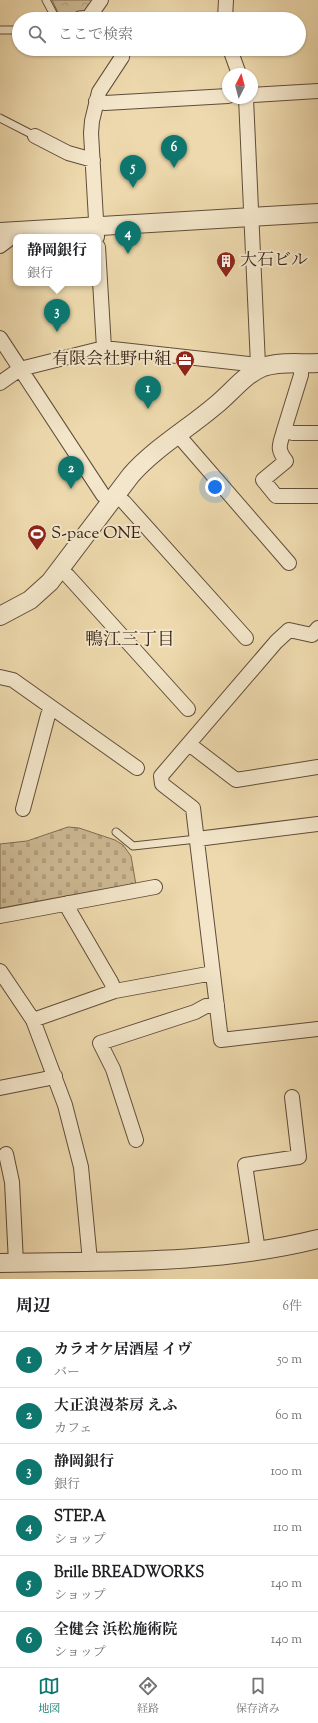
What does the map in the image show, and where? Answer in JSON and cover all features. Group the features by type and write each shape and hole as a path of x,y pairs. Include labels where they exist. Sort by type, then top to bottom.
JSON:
{"street":[{"path":"94,12 101,0"},
{"path":"225,12 226,0"},
{"path":"97,231 91,127 99,92 122,56"},
{"path":"233,56 237,68"},
{"path":"258,95 318,91"},
{"path":"96,101 105,104 222,96"},
{"path":"246,104 259,367"},
{"path":"35,136 68,153 93,160"},
{"path":"40,234 97,231 252,217 318,213"},
{"path":"2,236 13,235"},
{"path":"100,286 104,348"},
{"path":"0,338 103,495 124,502 246,638"},
{"path":"0,383 20,369 104,348 259,367 310,363"},
{"path":"310,363 301,375 278,448 279,453 286,461 263,480 276,496 318,496"},
{"path":"0,616 30,600 45,587 60,570 131,474 143,462 226,398 259,367"},
{"path":"284,430 293,433 318,433"},
{"path":"178,435 289,563"},
{"path":"60,570 68,576 188,709"},
{"path":"318,628 312,635 289,630 276,642 161,776 162,784 193,808 221,1040 318,1028"},
{"path":"0,678 13,680 137,768"},
{"path":"23,809 48,715 52,708"},
{"path":"189,744 236,780 318,767"},
{"path":"197,839 318,824"},
{"path":"0,916 155,886"},
{"path":"68,903 69,910 111,982 114,991"},
{"path":"0,971 33,1020 65,1105 81,1167 90,1244 90,1261"},
{"path":"33,1020 114,991 213,973"},
{"path":"136,1140 113,1069 100,1043 196,1012 206,1006 217,1005"},
{"path":"0,1088 55,1076"},
{"path":"258,1252 245,1165 299,1157 292,1097"},
{"path":"6,1154 12,1182 8,1263 199,1258 258,1252 318,1239"}],"lane":[{"path":"46,0 52,12"},
{"path":"0,30 12,30"},
{"path":"0,118 35,136"},
{"path":"116,832 133,846 197,839"}],"green space":[{"path":"52,0 95,0 86,12 58,12"},
{"path":"68,827 79,828 115,840 123,845 131,856 136,885 0,909 0,844 27,841"}],"place":[{"name":"全健会 浜松施術院","path":"174,168"},
{"name":"Brille BREADWORKS","path":"133,188"},
{"name":"STEP.A","path":"128,254"},
{"name":"大石ビル","path":"226,278"},
{"name":"静岡銀行","path":"57,332"},
{"name":"有限会社野中組","path":"185,377"},
{"name":"カラオケ居酒屋 イヴ","path":"148,409"},
{"name":"大正浪漫茶房 えふ","path":"71,489"},
{"name":"S-pace ONE","path":"37,551"}],"district":[{"name":"鴨江三丁目","path":"130,641"}]}
